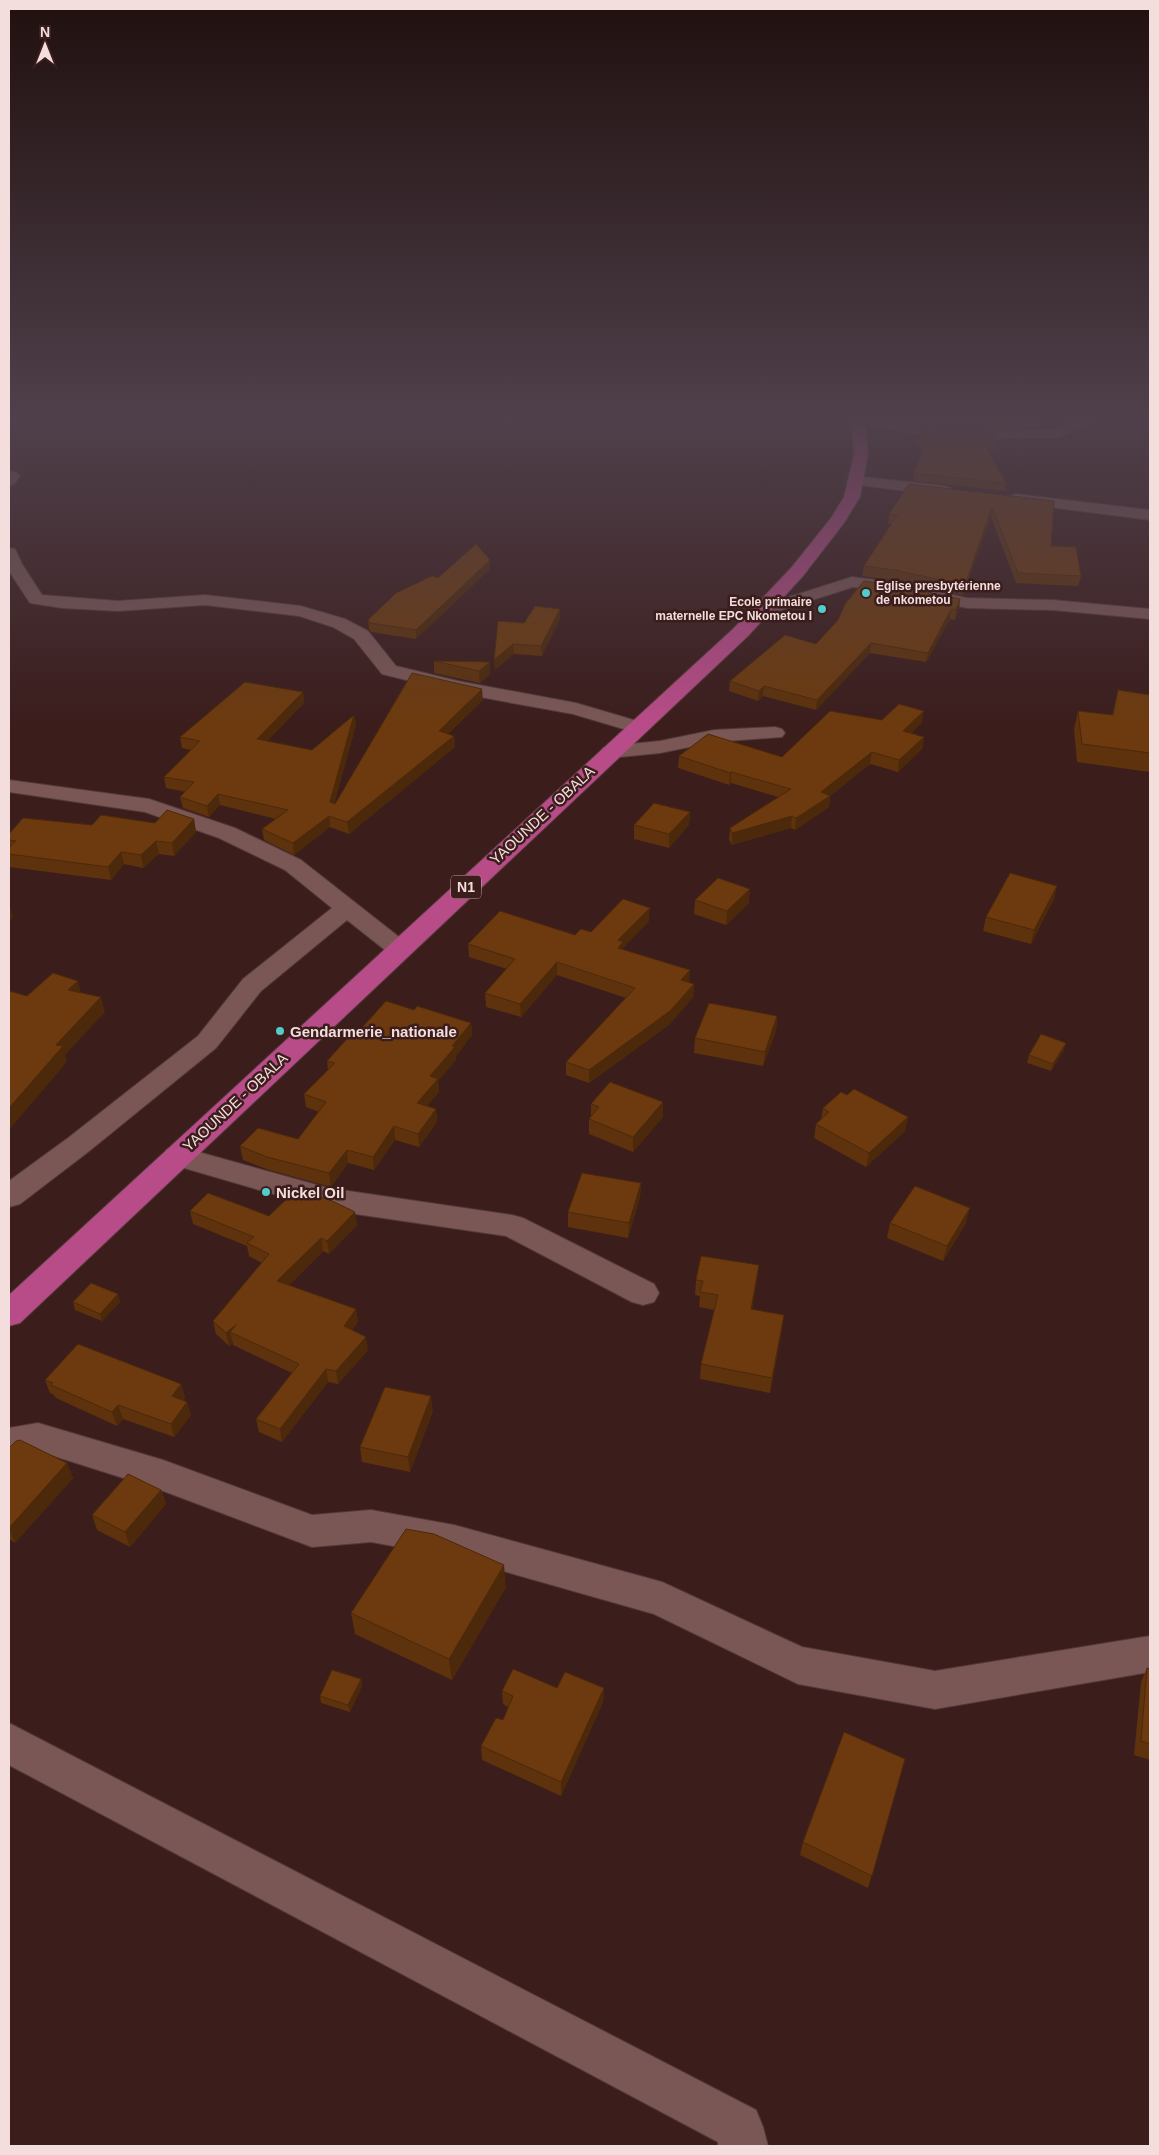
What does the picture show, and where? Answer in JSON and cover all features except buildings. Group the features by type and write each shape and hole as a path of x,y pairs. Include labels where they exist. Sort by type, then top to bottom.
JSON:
{"highway":[{"name":"YAOUNDE - OBALA","path":"9,1314 398,949 741,632 796,572 836,523"}],"street":[{"path":"9,553 13,564 36,599 62,603 118,606 205,600 301,611 339,623 361,635 389,670 434,682 576,709 637,727"},
{"path":"760,612 852,582 892,587 967,603 1053,604 1150,614"},
{"path":"610,752 660,746 714,736 775,733"},
{"path":"9,786 149,806 227,833 293,865 398,949"},
{"path":"9,1196 78,1145 207,1042 252,986 347,908"},
{"path":"177,1156 328,1199 512,1226 643,1293"},
{"path":"9,1442 38,1437 163,1475 312,1530 371,1526 454,1541 662,1599 798,1665 936,1690 1150,1654"},
{"path":"9,1743 739,2127 743,2146"}],"place":[{"name":"Eglise presbytérienne de nkometou","path":"866,593"},
{"name":"Ecole primaire maternelle EPC Nkometou I","path":"822,609"},
{"name":"Gendarmerie_nationale","path":"280,1031"},
{"name":"Nickel Oil","path":"266,1192"}]}
